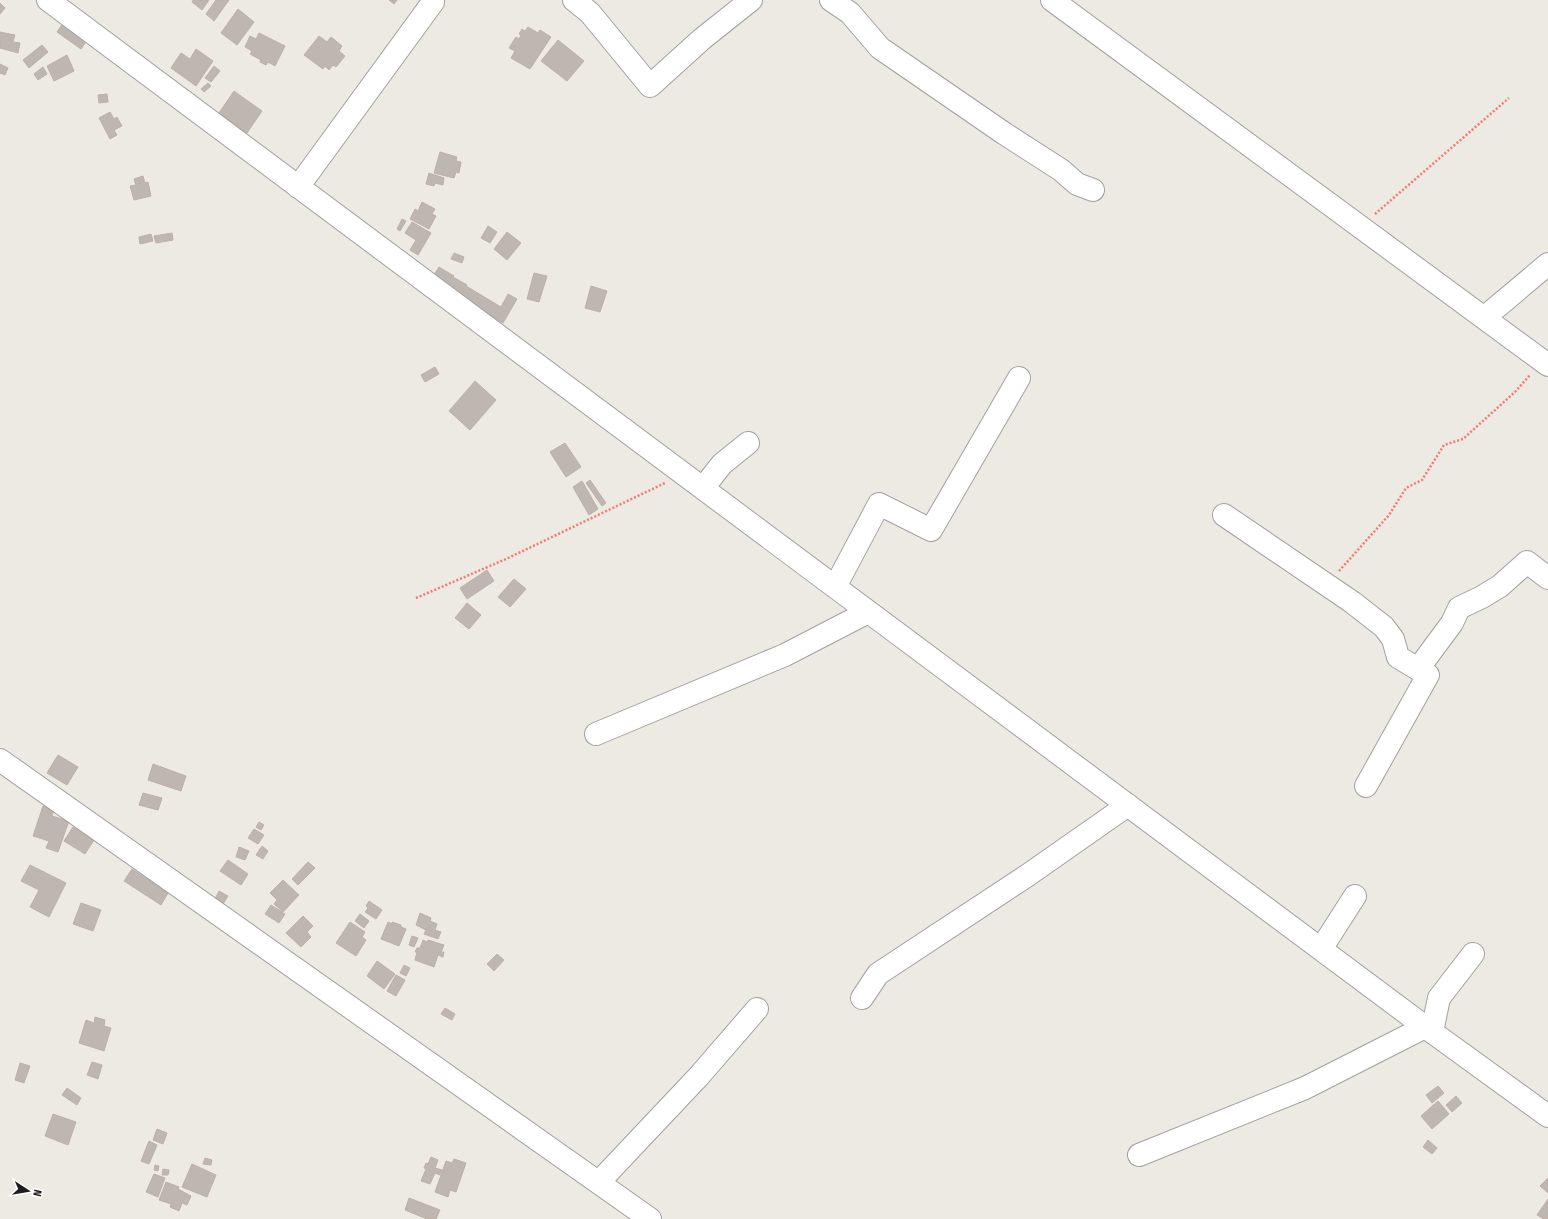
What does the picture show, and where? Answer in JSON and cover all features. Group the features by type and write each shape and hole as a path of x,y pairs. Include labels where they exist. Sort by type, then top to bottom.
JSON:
{"street":[{"path":"48,0 1428,1030 1548,1116"},
{"path":"574,0 590,13 650,86 702,39 751,0"},
{"path":"831,0 850,12 880,48 1005,134 1061,170 1077,184 1093,190"},
{"path":"1052,0 1361,226 1545,363"},
{"path":"298,187 433,2"},
{"path":"1484,317 1548,264"},
{"path":"835,587 879,504 931,530 1019,378"},
{"path":"703,488 722,464 748,442"},
{"path":"1224,515 1327,584 1384,627 1392,639 1398,657 1428,675 1366,786"},
{"path":"1418,669 1452,623 1459,608 1500,586 1527,562 1548,578"},
{"path":"596,734 785,655 868,612"},
{"path":"0,760 650,1219"},
{"path":"862,998 878,974 1028,875 1128,805"},
{"path":"1321,949 1356,896"},
{"path":"1139,1155 1305,1088 1428,1030 1439,998 1473,954"},
{"path":"598,1182 699,1076 757,1009"}],"path":[{"path":"1361,226 1509,98"},
{"path":"1327,584 1389,515 1406,488 1422,480 1444,445 1463,438 1545,363"},
{"path":"416,598 513,556 683,474"}],"building":[{"path":"193,0 209,0 202,10 192,2"},
{"path":"216,0 229,0 214,21 206,14"},
{"path":"389,0 397,0 394,4"},
{"path":"0,3 5,8 0,14"},
{"path":"238,9 254,22 237,45 221,33"},
{"path":"63,23 87,40 81,49 57,32"},
{"path":"528,27 538,33 540,30 551,37 530,69 511,58 515,51 509,48 516,37 519,39 521,35 519,34 522,29 525,31"},
{"path":"0,32 15,35 13,42 20,43 18,53 0,48"},
{"path":"259,33 285,46 275,66 268,62 266,65 260,62 261,60 250,54 252,51 245,47 250,36 256,39"},
{"path":"319,36 327,42 331,37 342,46 339,51 345,56 336,67 333,65 329,70 325,66 323,69 304,55"},
{"path":"558,40 584,61 567,81 541,61"},
{"path":"42,45 48,52 29,68 23,60"},
{"path":"196,49 213,61 196,86 171,68 181,53 190,59"},
{"path":"67,55 74,71 54,81 47,66"},
{"path":"0,64 8,68 5,75 0,73"},
{"path":"214,66 220,71 211,82 205,78"},
{"path":"43,67 47,74 38,80 34,74"},
{"path":"208,83 211,86 204,92 201,89"},
{"path":"234,91 262,111 247,133 219,113"},
{"path":"107,94 108,102 99,103 98,95"},
{"path":"110,112 114,119 117,117 122,126 114,130 117,135 110,139 99,118"},
{"path":"440,152 457,157 456,161 461,162 459,173 456,172 454,178 434,173"},
{"path":"429,173 444,178 443,185 435,183 434,186 426,184"},
{"path":"143,176 145,183 148,182 151,196 134,200 130,186 136,185 134,179"},
{"path":"422,202 435,209 432,214 436,216 429,229 410,219 415,209 418,211"},
{"path":"402,219 406,221 400,231 397,229"},
{"path":"412,222 431,233 418,255 410,250 416,240 405,233"},
{"path":"488,226 497,232 490,243 481,238"},
{"path":"507,232 521,243 507,260 494,249"},
{"path":"172,233 173,240 156,243 154,236"},
{"path":"151,234 153,241 140,244 139,237"},
{"path":"454,253 464,257 462,263 451,259"},
{"path":"439,267 467,285 466,286 501,307 508,294 517,299 503,323 472,305 473,302 432,278"},
{"path":"534,273 547,276 539,302 527,299"},
{"path":"591,286 607,291 600,312 585,308"},
{"path":"435,367 439,374 425,382 421,375"},
{"path":"475,381 496,400 470,430 449,411"},
{"path":"565,443 581,467 566,477 550,452"},
{"path":"590,480 606,503 602,506 586,483"},
{"path":"582,481 598,509 589,515 573,487"},
{"path":"487,570 494,581 467,599 460,588"},
{"path":"514,579 526,589 510,607 498,597"},
{"path":"467,603 481,615 469,629 455,618"},
{"path":"58,755 78,767 67,785 47,773"},
{"path":"153,764 186,776 181,791 148,780"},
{"path":"143,793 162,798 158,810 139,805"},
{"path":"43,806 54,809 52,816 69,821 58,852 46,848 49,841 33,836"},
{"path":"259,822 264,825 261,830 256,827"},
{"path":"73,827 94,840 85,854 64,841"},
{"path":"254,829 264,835 258,844 248,838"},
{"path":"262,846 268,851 263,859 256,855"},
{"path":"239,847 249,851 245,860 236,857"},
{"path":"228,860 248,874 241,885 220,871"},
{"path":"308,862 315,868 298,885 292,879"},
{"path":"30,865 66,883 49,917 30,907 39,890 21,881"},
{"path":"132,869 168,893 161,905 124,881"},
{"path":"283,880 299,895 283,912 274,904 277,900 270,893"},
{"path":"219,891 228,896 223,904 215,899"},
{"path":"369,901 382,910 376,919 365,912 368,908 366,906"},
{"path":"81,903 101,910 93,931 73,924"},
{"path":"271,905 285,914 279,923 265,914"},
{"path":"420,913 431,918 430,921 437,924 435,930 441,932 438,939 424,934 426,930 416,925"},
{"path":"360,914 369,921 364,928 355,921"},
{"path":"303,916 313,926 307,932 311,937 301,947 286,933"},
{"path":"350,922 365,932 362,937 366,940 356,956 336,943"},
{"path":"388,922 401,925 401,927 406,929 399,946 381,939"},
{"path":"412,936 418,938 414,947 409,945"},
{"path":"423,940 444,945 441,952 444,952 443,957 438,955 434,967 415,960 417,952 415,952 417,948 420,948"},
{"path":"497,954 504,960 494,971 487,964"},
{"path":"377,961 395,974 384,989 367,976"},
{"path":"404,965 410,968 406,976 400,973"},
{"path":"396,975 405,980 396,996 387,991"},
{"path":"445,1008 455,1014 452,1020 441,1014"},
{"path":"95,1017 105,1020 104,1026 111,1028 104,1051 79,1043 86,1020 94,1023"},
{"path":"92,1062 102,1065 98,1079 87,1075"},
{"path":"20,1063 30,1066 24,1083 15,1080"},
{"path":"1438,1086 1444,1093 1432,1103 1426,1095"},
{"path":"67,1088 81,1098 77,1105 62,1095"},
{"path":"1456,1096 1462,1103 1452,1112 1446,1105"},
{"path":"1438,1101 1449,1114 1432,1129 1421,1116"},
{"path":"53,1114 76,1122 68,1145 45,1136"},
{"path":"157,1129 167,1133 163,1144 153,1140"},
{"path":"1428,1140 1437,1148 1432,1154 1423,1147"},
{"path":"149,1141 157,1145 149,1164 141,1161"},
{"path":"431,1157 438,1160 435,1168 442,1170 440,1175 435,1173 430,1184 421,1181 426,1169 424,1168 426,1163 428,1164"},
{"path":"205,1158 212,1160 211,1165 203,1164"},
{"path":"454,1159 466,1163 456,1192 450,1190 448,1197 435,1192 446,1161 452,1163"},
{"path":"192,1164 216,1175 207,1197 182,1187"},
{"path":"155,1165 159,1166 158,1171 154,1170"},
{"path":"163,1169 169,1170 168,1175 162,1175"},
{"path":"154,1174 165,1178 158,1197 146,1192"},
{"path":"1548,1178 1548,1193 1540,1186"},
{"path":"166,1182 179,1187 178,1189 191,1196 187,1205 182,1203 179,1211 170,1207 171,1204 159,1200"},
{"path":"409,1198 440,1210 436,1219 427,1219 405,1210"},
{"path":"1548,1199 1548,1219 1544,1219 1537,1215"}]}
